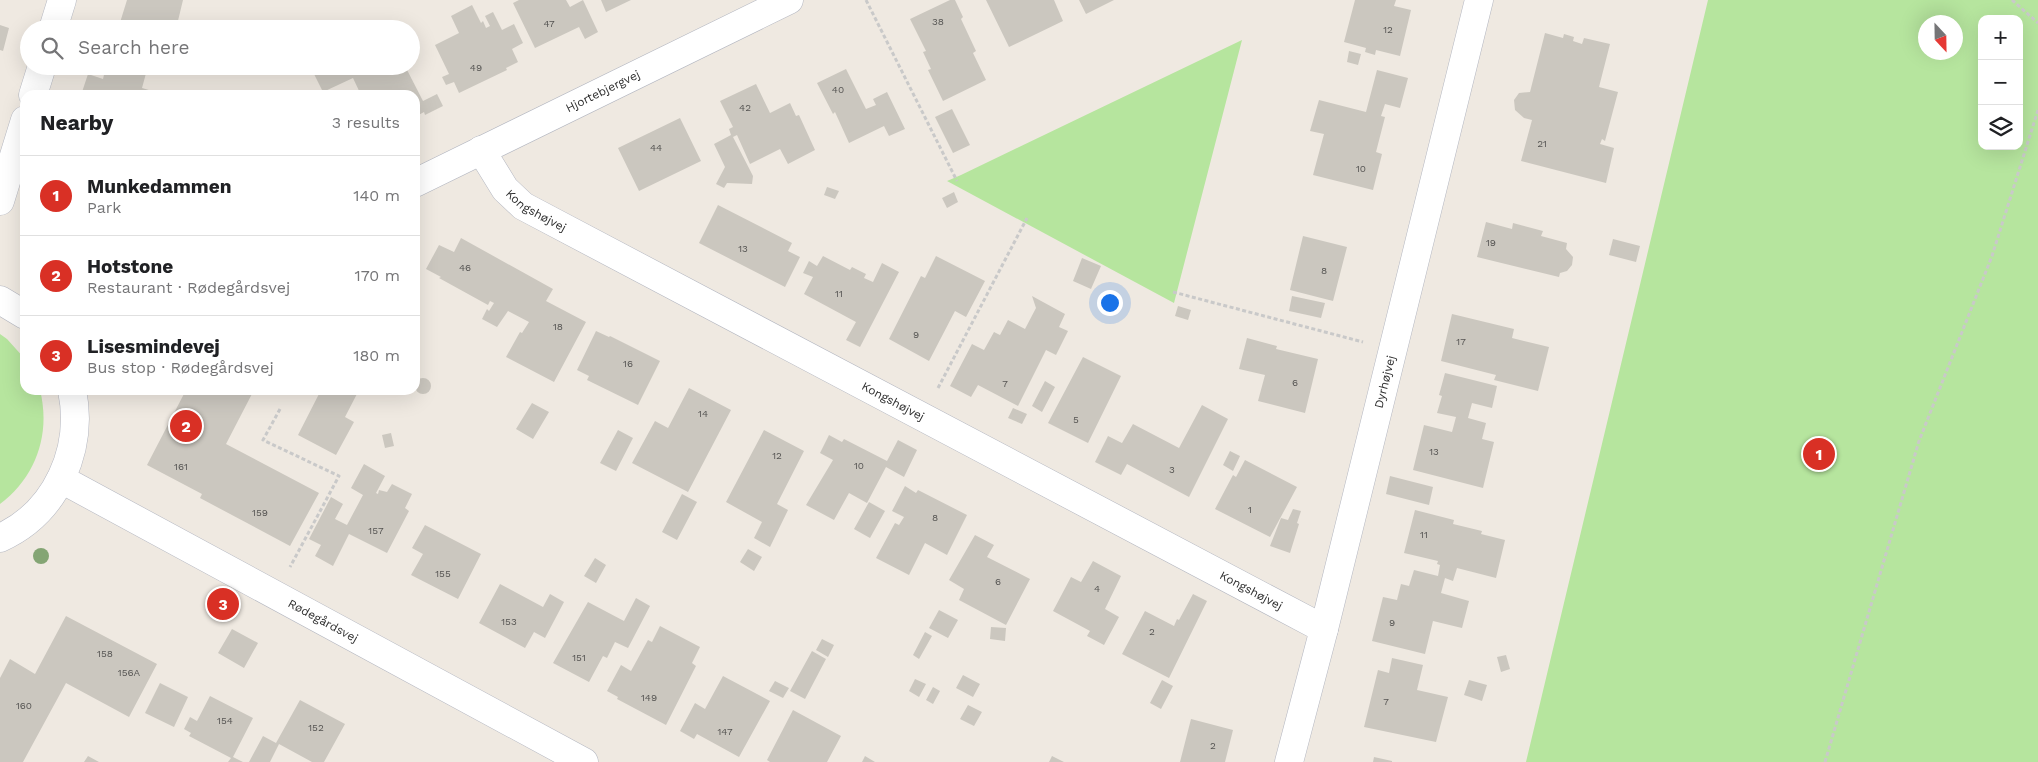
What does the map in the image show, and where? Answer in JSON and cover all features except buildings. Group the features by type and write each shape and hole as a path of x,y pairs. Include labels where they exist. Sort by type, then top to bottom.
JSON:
{"street":[{"path":"56,20 62,0"},
{"name":"Hjortebjergvej","path":"420,180 789,0"},
{"name":"Dyrhøjvej","path":"1289,762 1324,629 1479,0"},
{"path":"35,90 39,75"},
{"path":"0,201 20,136"},
{"name":"Kongshøjvej","path":"481,150 505,189 523,206 1324,629"},
{"path":"0,300 20,312"},
{"path":"0,538 17,529 42,507 61,480 75,433 76,418 73,395"},
{"name":"Rødegårdsvej","path":"61,480 584,762"}],"path":[{"path":"866,0 957,181"},
{"path":"2012,0 2038,23"},
{"path":"1825,762 1919,441 1992,256 2038,110"},
{"path":"923,417 1027,218"},
{"path":"1173,292 1392,350"},
{"path":"275,595 339,476 264,440 280,409"}],"green space":[{"path":"1708,0 2038,0 2038,762 1526,762"},
{"path":"1242,40 1174,303 947,181 961,175"},
{"path":"0,334 20,353 20,395 41,395 43,423 38,453 31,468 13,493 0,504"}],"place":[{"name":"Hotstone","path":"186,426"},
{"name":"Munkedammen","path":"1819,454"},
{"name":"Lisesmindevej","path":"223,604"}]}
